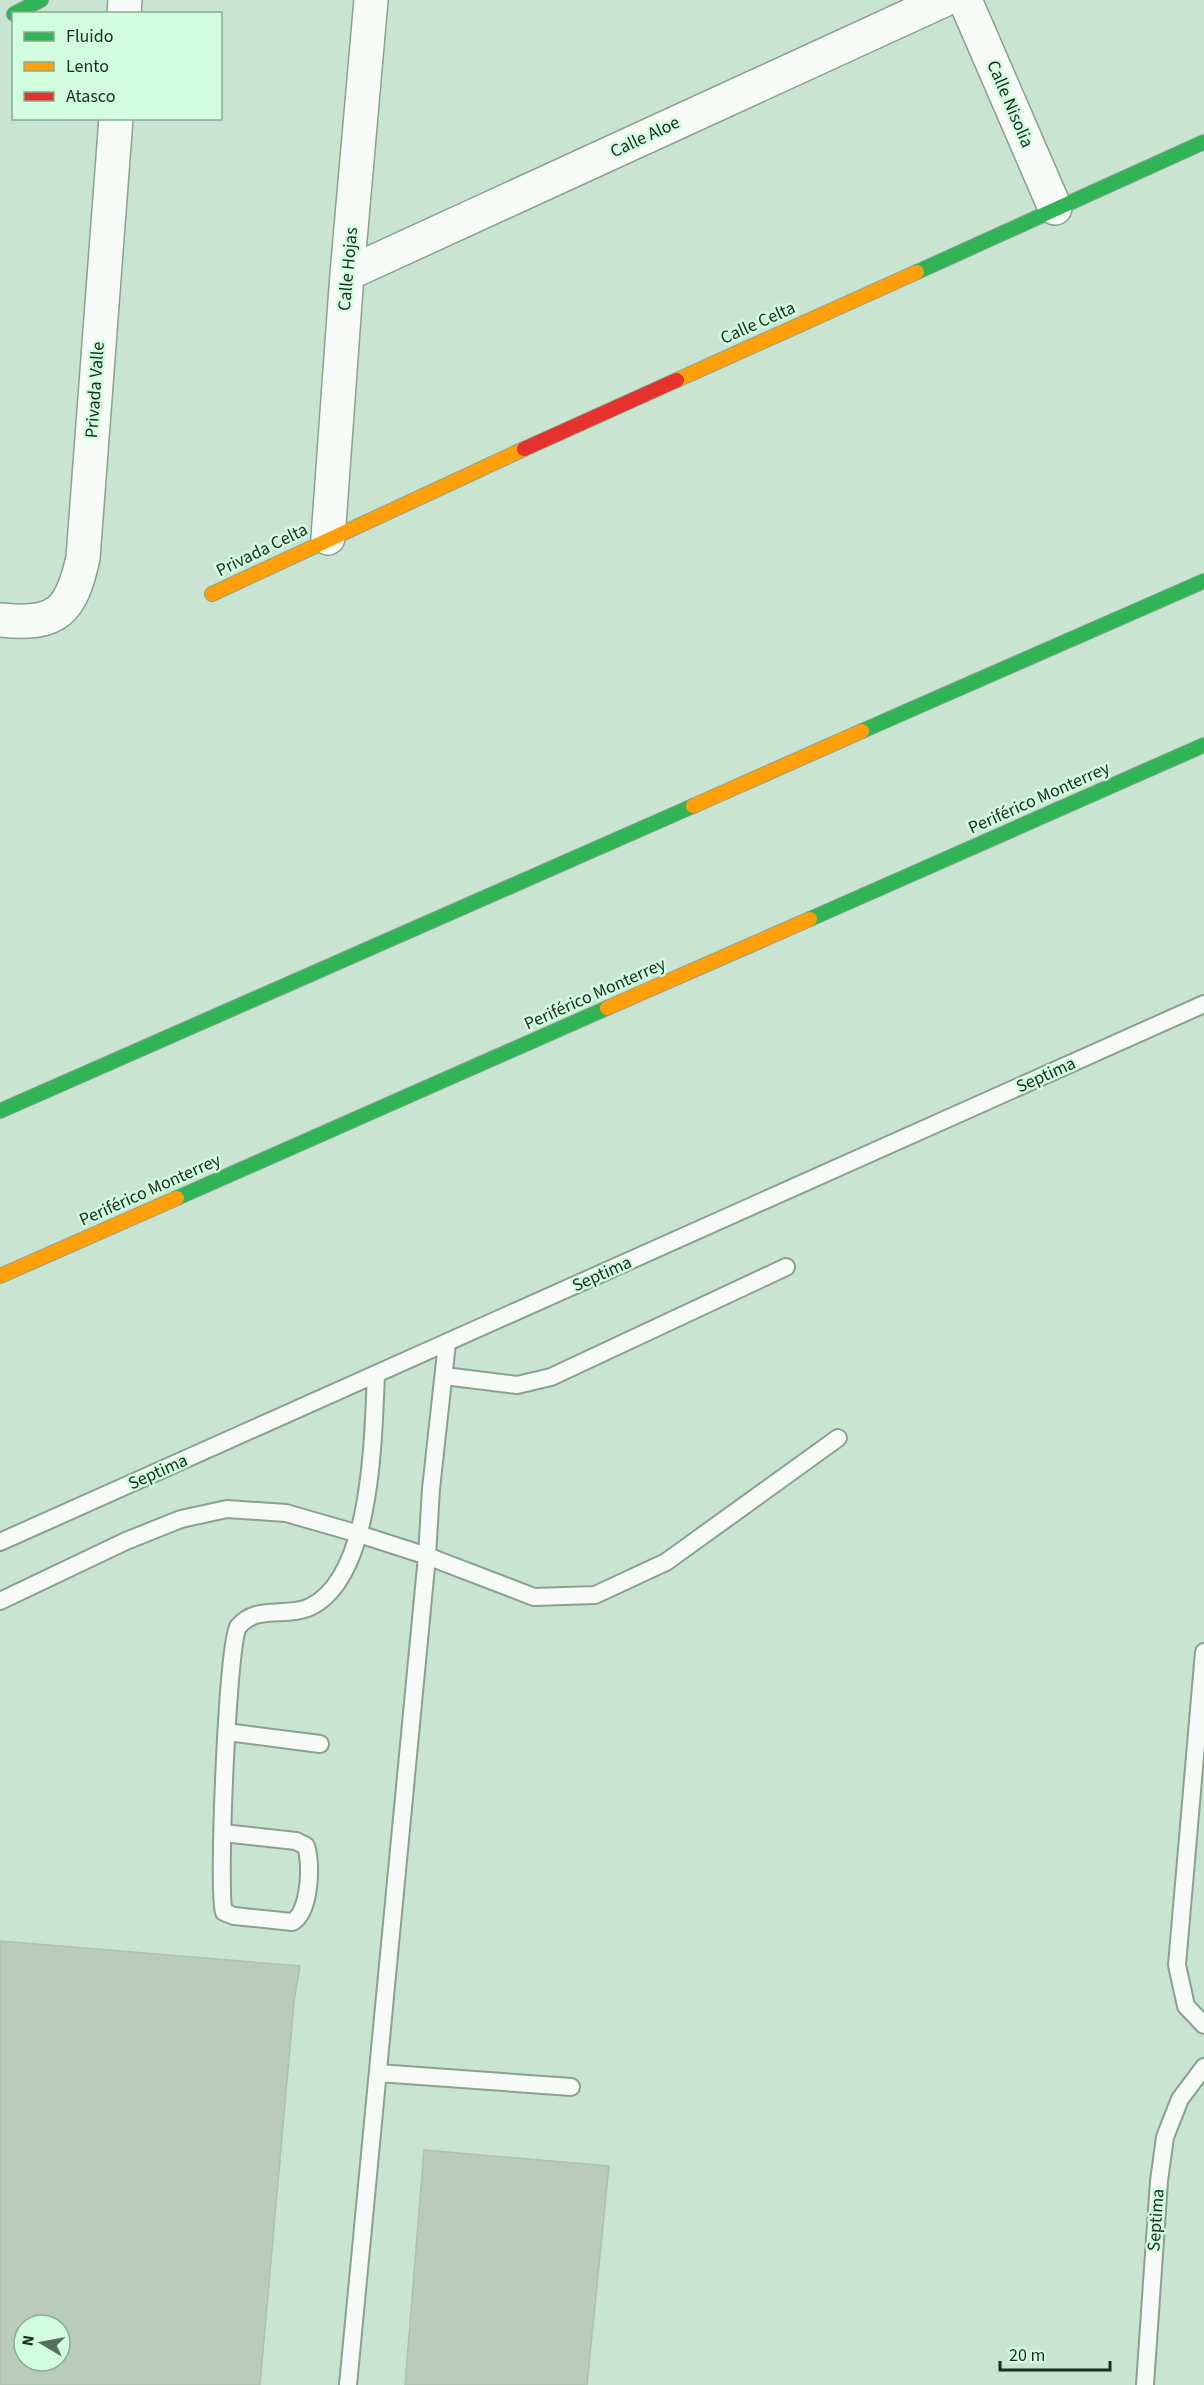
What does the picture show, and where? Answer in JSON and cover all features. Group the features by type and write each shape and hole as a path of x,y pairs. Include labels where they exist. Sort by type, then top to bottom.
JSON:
{"main road":[{"path":"18,12 41,0"},
{"name":"Calle Celta","path":"328,538 1204,142"},
{"name":"Privada Celta","path":"213,594 328,538"},
{"path":"0,1111 1204,581"},
{"name":"Periférico Monterrey","path":"0,1276 1204,745"}],"street":[{"name":"Calle Aloe","path":"347,274 944,0"},
{"name":"Calle Nisolia","path":"965,0 1055,208"},
{"name":"Calle Hojas","path":"328,538 347,274 376,3"},
{"name":"Privada Valle","path":"9,621 48,619 64,606 76,589 82,558 116,120"}],"lane":[{"name":"Septima","path":"0,1542 1204,1004"},
{"path":"444,1376 517,1385 551,1377 786,1267"},
{"path":"348,2385 427,1556 430,1489 447,1343"},
{"path":"223,1833 296,1841 306,1846 310,1857 305,1909 299,1918 292,1922 234,1916 224,1912 220,1901 227,1732 231,1662 236,1629 248,1617 264,1612 307,1608 323,1600 343,1572 358,1534 371,1468 376,1375"},
{"path":"0,1601 126,1541 181,1519 227,1509 286,1513 427,1556 534,1597 595,1595 666,1562 838,1438"},
{"path":"1204,1652 1177,1965 1186,2006 1204,2025"},
{"path":"227,1732 320,1744"},
{"name":"Septima","path":"1145,2385 1159,2181 1166,2138 1180,2099 1204,2067"},
{"path":"378,2073 571,2087"}],"building":[{"path":"0,1941 300,1966 294,2002 260,2385 0,2385"},
{"path":"424,2150 609,2166 587,2385 405,2385"}],"traffic: fast":[{"path":"18,12 41,0"},
{"path":"917,272 1204,142"},
{"path":"862,731 1204,581"},
{"path":"810,919 1204,745"},
{"path":"0,1111 693,806"},
{"path":"177,1198 607,1008"}],"traffic: slow":[{"path":"677,380 917,272"},
{"path":"212,594 524,449"},
{"path":"693,806 862,731"},
{"path":"607,1008 810,919"},
{"path":"0,1276 177,1198"}],"traffic: jam":[{"path":"524,449 677,380"}]}
